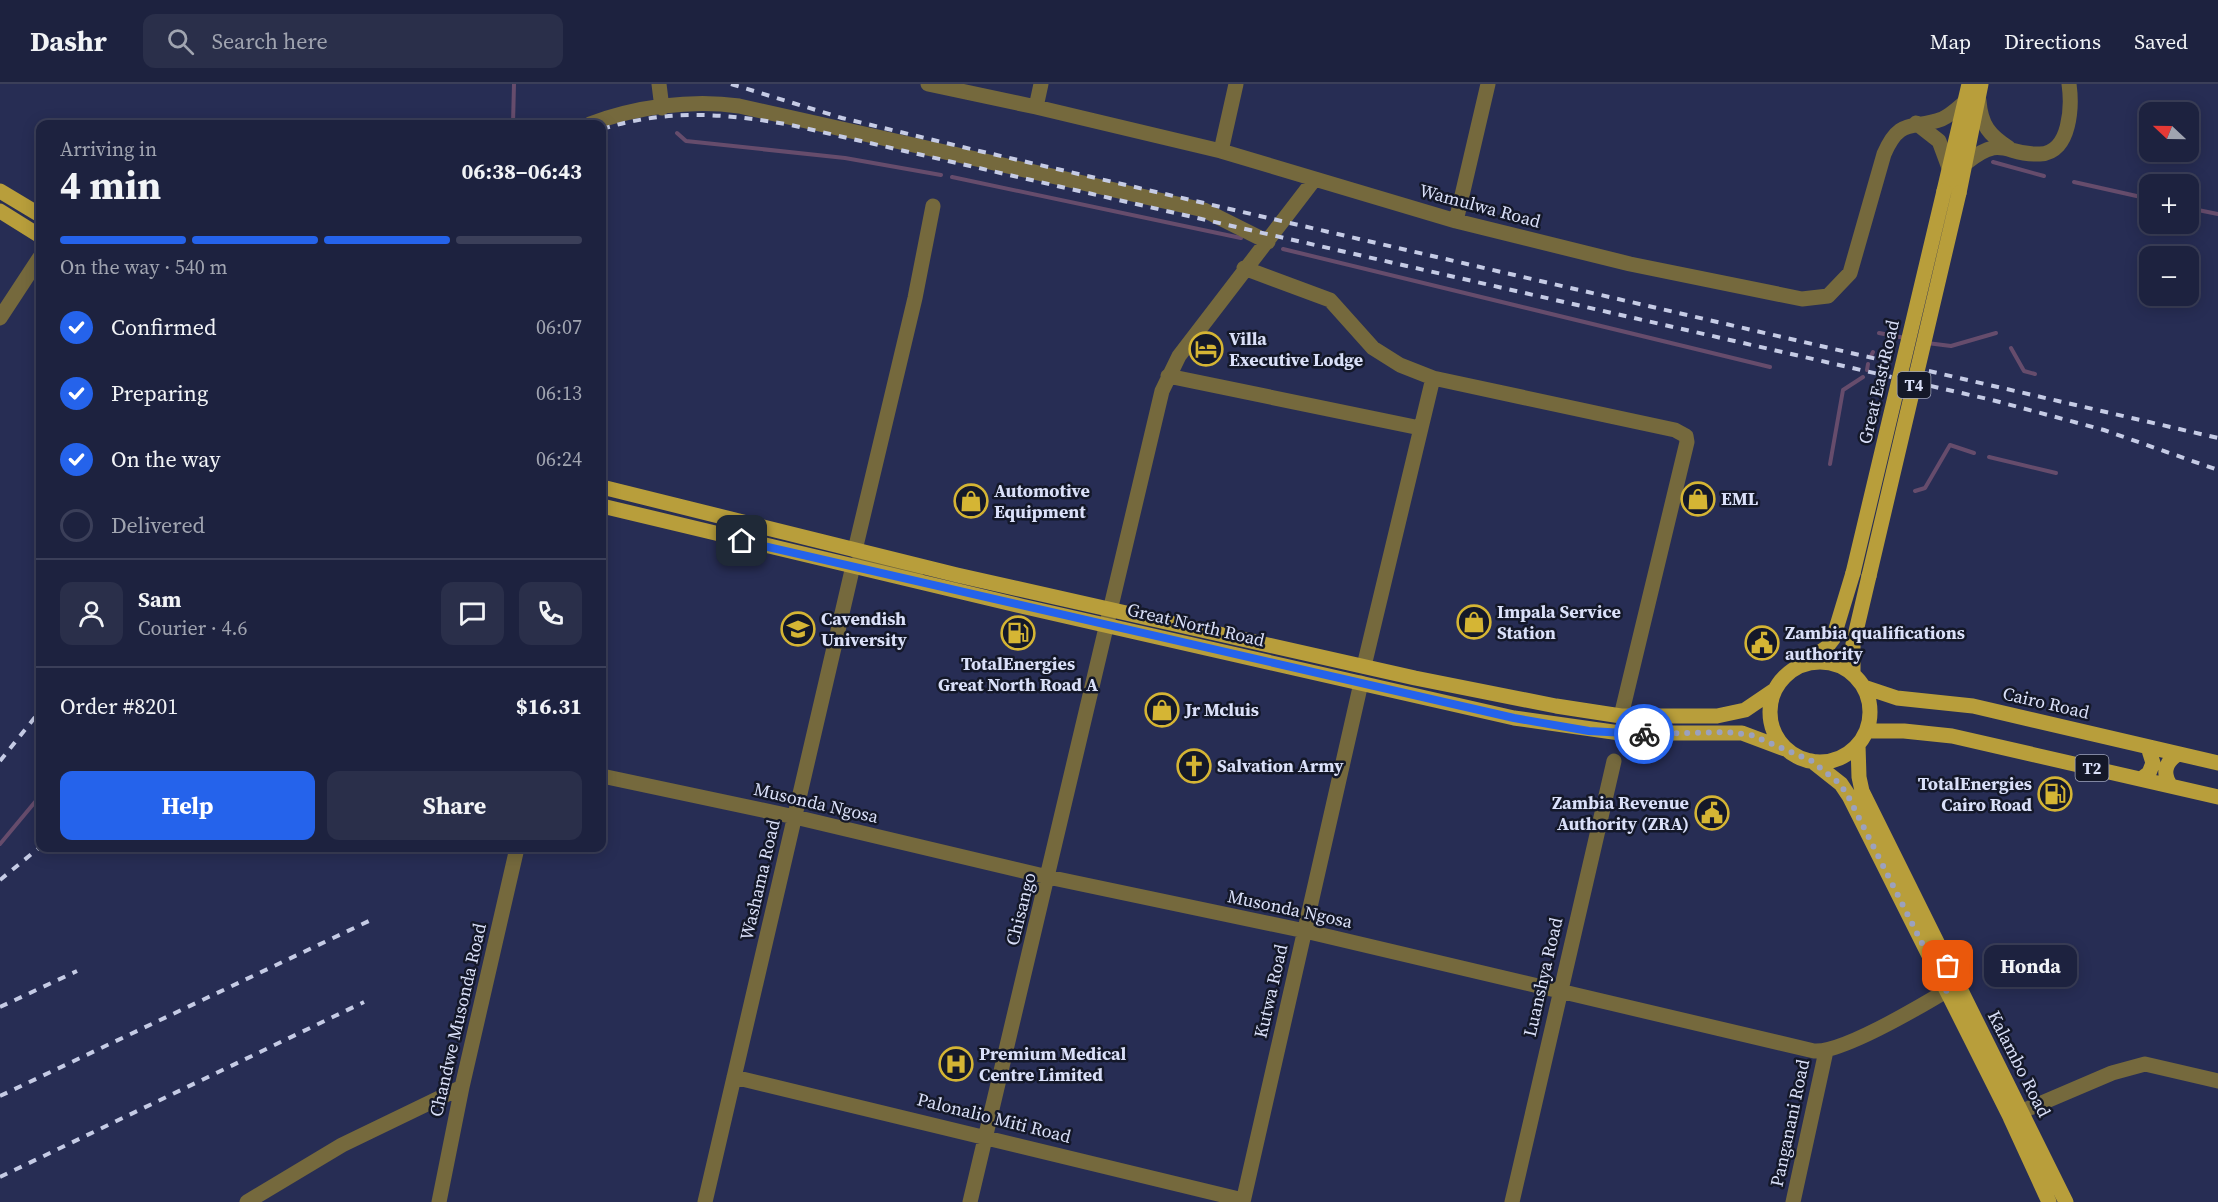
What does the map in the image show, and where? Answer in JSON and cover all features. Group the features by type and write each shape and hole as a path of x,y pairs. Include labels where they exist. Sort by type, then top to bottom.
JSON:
{"main road":[{"name":"Great East Road","path":"1795,669 1830,645 1853,573 1951,192 1966,163 1975,94 1969,84"},
{"name":"Great East Road","path":"1853,674 1852,644 1869,576 1951,192 1949,168 1975,94"},
{"path":"0,190 36,212"},
{"path":"0,211 36,234"},
{"name":"Great North Road","path":"606,488 855,550 1110,609 1556,706 1621,716 1717,716 1745,710 1773,691"},
{"name":"Great North Road","path":"606,507 1107,625 1559,726 1631,734 1743,733 1785,749"},
{"path":"1824,662 1839,666 1853,674 1864,687 1870,709 1867,731 1858,746 1845,756 1829,762 1812,761 1785,749 1776,737 1770,722 1769,706 1773,691 1795,669 1809,663 1824,662"},
{"name":"Cairo Road","path":"1864,687 1897,698 1973,706 2218,763"},
{"name":"T2","path":"1867,731 1904,731 1952,736 2218,797"},
{"name":"Kalambo Road","path":"1858,746 1862,791 1952,988"},
{"path":"2141,780 2149,773 2153,763 2148,747"},
{"path":"2171,786 2166,777 2167,766 2178,754"},
{"name":"Kalambo Road","path":"1812,761 1840,784 1848,796 1952,988 2016,1114 2067,1202"},
{"name":"Kalambo Road","path":"2016,1114 2049,1202"}],"street":[{"path":"659,84 662,108"},
{"name":"Wamulwa Road","path":"928,84 1221,151 1456,221 1630,264 1802,298 1816,298 1833,292 1850,273 1884,154 1896,134 1916,123 1944,118 1975,94"},
{"path":"1036,107 1041,84"},
{"path":"1221,151 1236,84"},
{"path":"1456,221 1488,84"},
{"path":"1966,163 1988,149 2009,148 2040,155 2058,145 2068,127 2072,105 2069,84"},
{"path":"1975,94 1984,126 1991,137 2009,148"},
{"path":"602,120 662,108 721,104 820,122 1023,172 1204,210 1268,242"},
{"path":"1916,123 1939,141 1949,168"},
{"name":"Chisango","path":"970,1202 1110,609 1168,376 1179,356 1244,268 1268,242 1314,180"},
{"path":"921,582 907,572 864,559 855,550 915,298 933,206"},
{"path":"0,318 36,263"},
{"path":"1244,268 1330,300 1373,348 1400,365 1433,378 1674,430 1686,436 1687,442 1621,716"},
{"path":"1168,376 1420,428"},
{"path":"1364,666 1433,378"},
{"name":"Washama Road","path":"705,1202 853,566"},
{"name":"Kutwa Road","path":"1243,1201 1361,683"},
{"name":"Luanshya Road","path":"1512,1202 1614,761"},
{"name":"Musonda Ngosa","path":"606,777 795,817 1048,877 1305,931 1826,1052"},
{"name":"Chandwe Musonda Road","path":"439,1202 462,1087 516,852"},
{"path":"1826,1052 1952,988"},
{"name":"Panganani Road","path":"1793,1202 1826,1052"},
{"path":"2016,1114 2112,1073 2145,1064 2218,1081"},
{"name":"Palonalio Miti Road","path":"734,1077 986,1136 1243,1201"},
{"path":"247,1202 342,1145 462,1087"}],"waterway":[{"path":"513,120 514,84"},
{"path":"677,133 686,141 845,158 941,175"},
{"path":"1993,162 2044,176"},
{"path":"952,177 1241,238"},
{"path":"2074,182 2139,197"},
{"path":"2199,210 2218,214"},
{"path":"1283,249 1770,367"},
{"path":"1879,333 1905,338"},
{"path":"1927,343 1951,346 1996,333"},
{"path":"2011,348 2024,371 2035,374"},
{"path":"1871,356 1873,352"},
{"path":"1867,370 1868,364"},
{"path":"1830,464 1843,390 1863,377"},
{"path":"1915,491 1925,488 1950,445 1974,453"},
{"path":"1989,457 2056,473"},
{"path":"0,844 36,801"}],"railway":[{"path":"731,84 842,118 975,150 2218,438"},
{"path":"606,128 650,118 696,115 742,118 791,125 1992,400 2104,430 2218,470"},
{"path":"0,761 36,716"},
{"path":"0,880 36,850"},
{"path":"0,1096 371,920"},
{"path":"0,1007 77,971"},
{"path":"0,1177 364,1002"}],"way so far":[{"path":"1644,734 1743,733 1812,761 1840,784 1848,796 1946,991 1957,984 1948,966"}],"place":[{"name":"Villa Executive Lodge","path":"1206,349"},
{"name":"EML","path":"1698,499"},
{"name":"Automotive Equipment","path":"971,501"},
{"name":"Impala Service Station","path":"1474,622"},
{"name":"Cavendish University","path":"798,629"},
{"name":"TotalEnergies Great North Road A","path":"1018,633"},
{"name":"Zambia qualifications authority","path":"1762,643"},
{"name":"Jr Mcluis","path":"1162,710"},
{"name":"Salvation Army","path":"1194,766"},
{"name":"TotalEnergies Cairo Road","path":"2055,794"},
{"name":"Zambia Revenue Authority (ZRA)","path":"1712,813"},
{"name":"Honda","path":"1948,966"},
{"name":"Premium Medical Centre Limited","path":"956,1064"}],"route":[{"path":"742,541 1514,718 1589,731 1644,734"}]}
